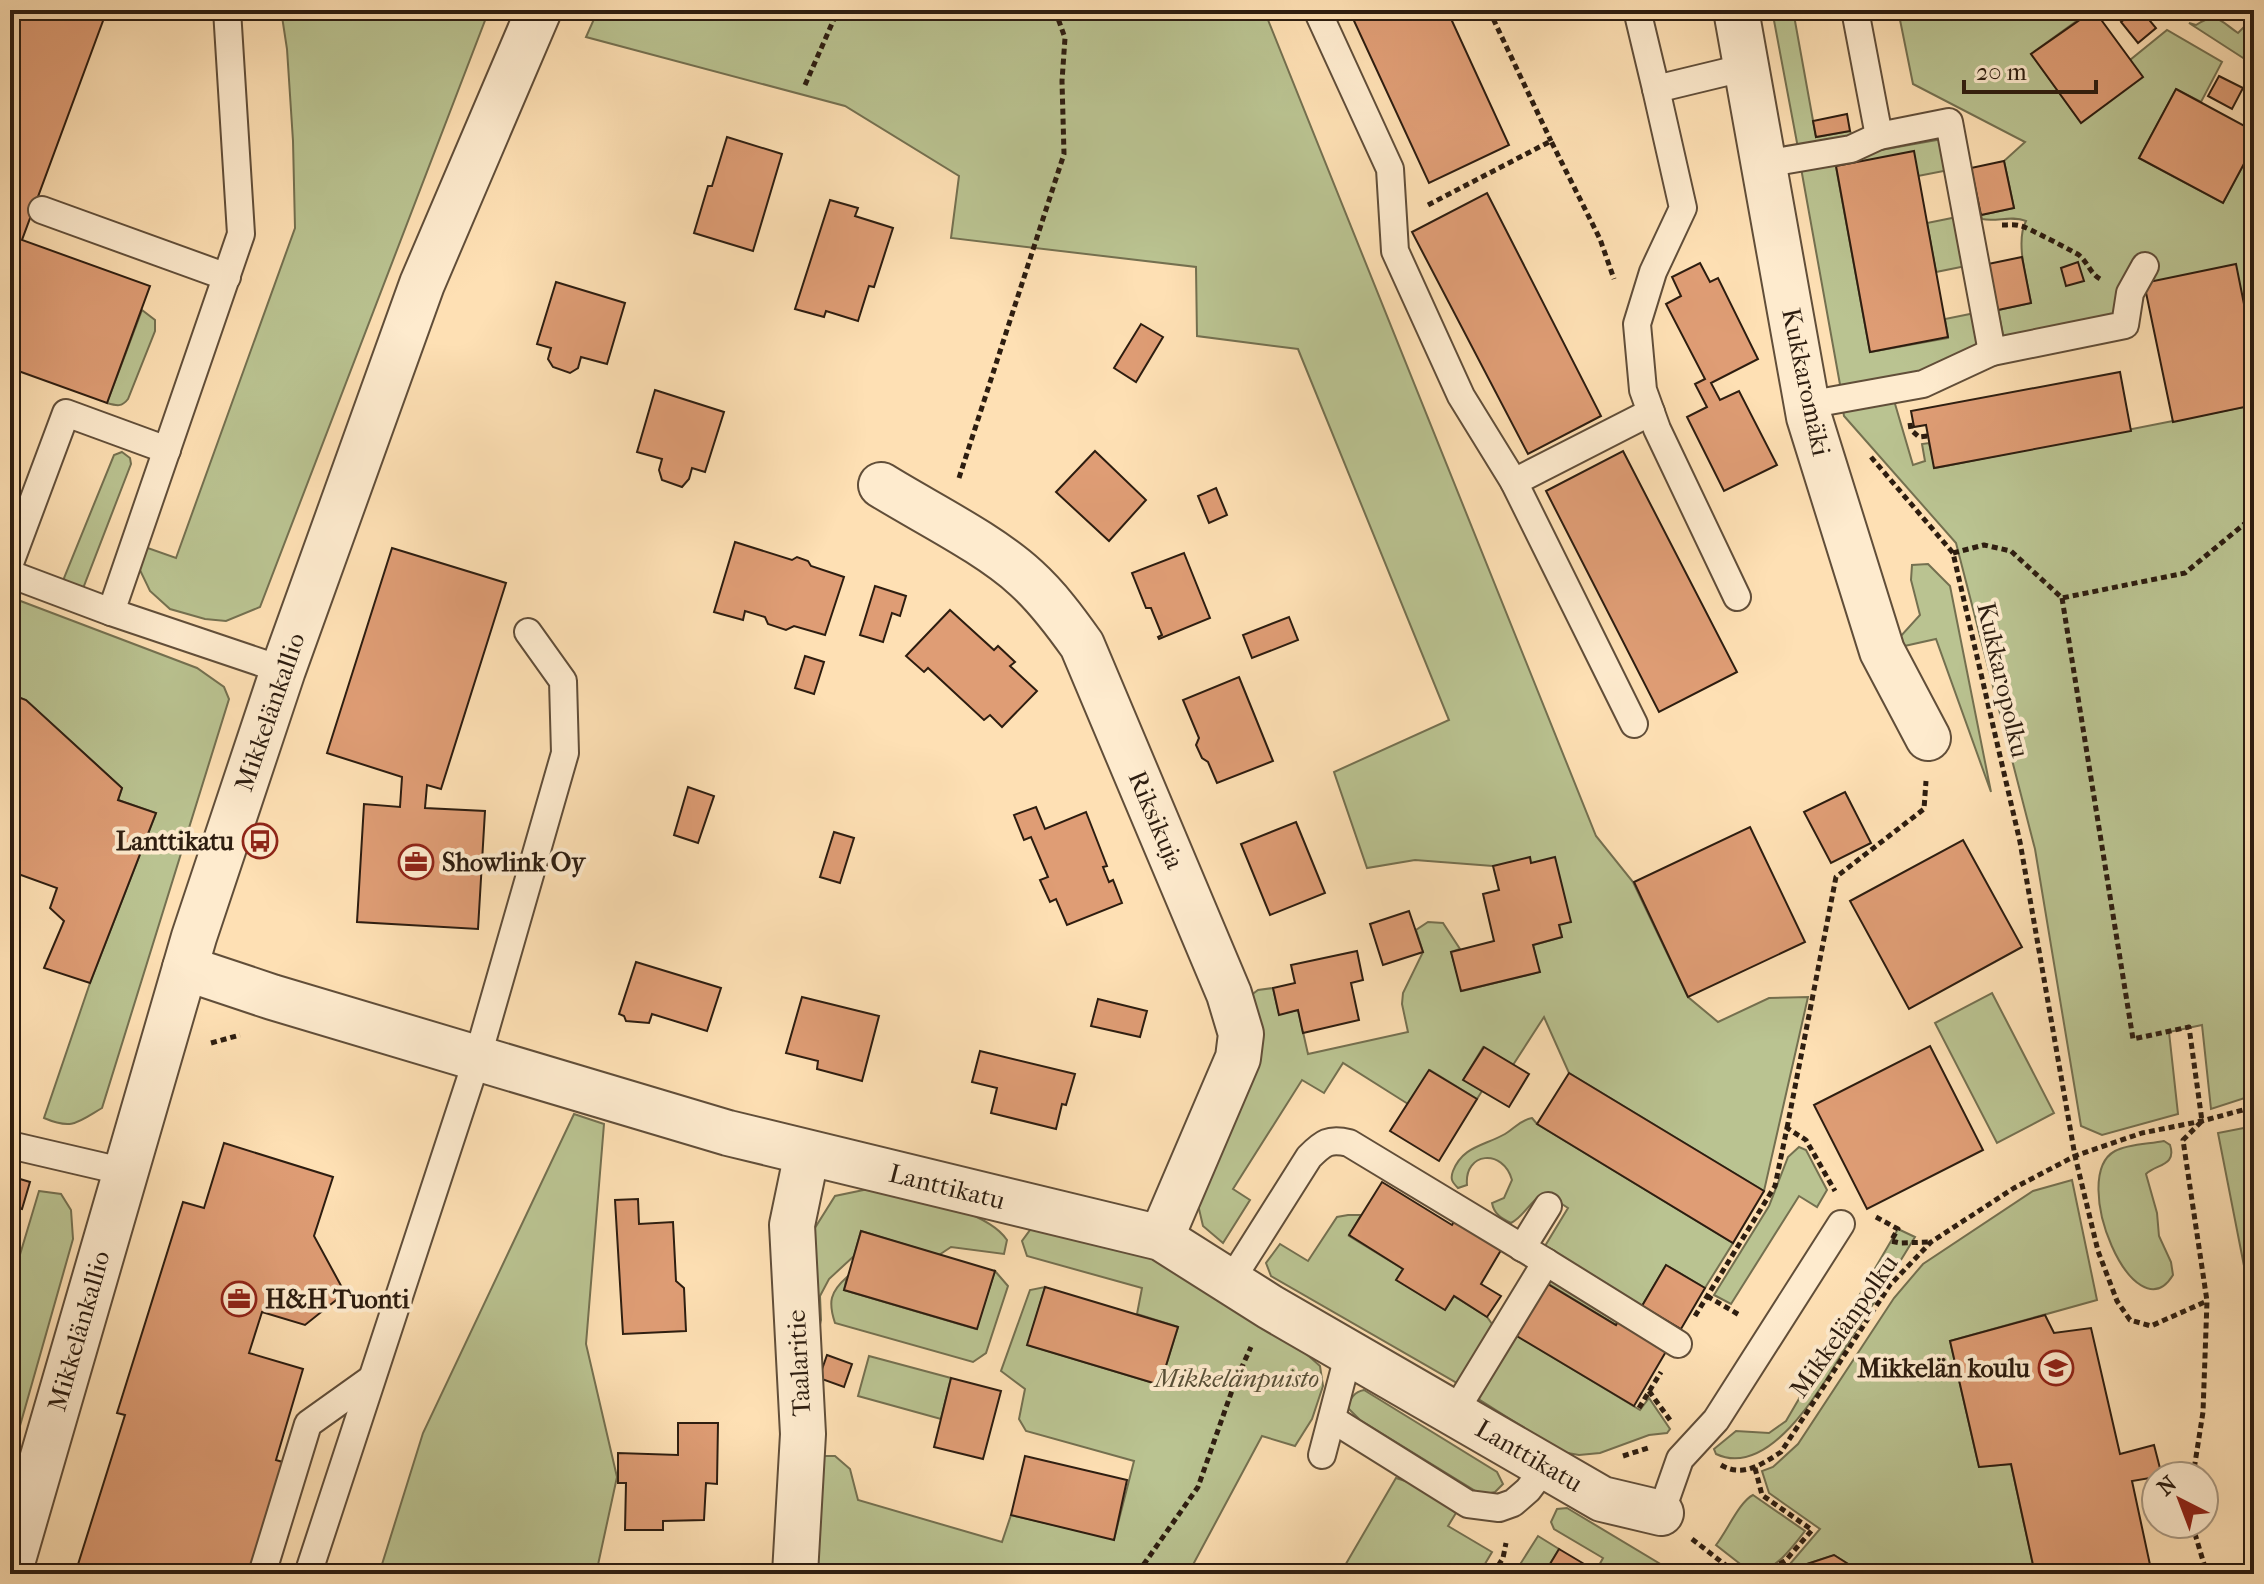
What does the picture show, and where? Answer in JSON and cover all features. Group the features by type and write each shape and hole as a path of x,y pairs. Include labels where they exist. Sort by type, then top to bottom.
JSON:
{"street":[{"name":"Mikkelänkallio","path":"10,1570 185,968 283,670 422,284 539,10"},
{"name":"Kukkaromäki","path":"1736,10 1807,405 1882,651 1928,738"},
{"name":"Riksikuja","path":"881,485 1024,576 1056,609 1082,645 1233,1007 1241,1034 1238,1058 1161,1238"},
{"name":"Lanttikatu","path":"185,968 728,1133 1161,1238 1270,1307 1602,1499 1661,1513"},
{"name":"Taalaritie","path":"795,1574 803,1434 792,1225 807,1153"}],"lane":[{"path":"111,612 241,234 227,10"},
{"path":"1317,10 1390,169 1395,251 1461,396 1514,482 1634,724"},
{"path":"1637,10 1683,208 1653,272 1637,324 1643,390 1737,597"},
{"path":"1855,10 1879,136"},
{"path":"1656,89 1747,67"},
{"path":"1764,164 1851,149 1879,136 1949,122 1992,352"},
{"path":"42,210 227,277"},
{"path":"1807,405 1923,384 1992,352 2125,325 2130,293 2145,266"},
{"path":"1514,482 1651,412"},
{"path":"10,563 66,413 167,450"},
{"path":"10,574 283,670"},
{"path":"308,1574 477,1059 565,753 563,681 528,632"},
{"path":"1230,1282 1309,1157 1332,1139 1349,1143 1678,1344"},
{"path":"10,1145 126,1172"},
{"path":"1522,1248 1548,1206"},
{"path":"1661,1513 1680,1459 1716,1420 1841,1224"},
{"path":"1454,1413 1546,1262"},
{"path":"1322,1455 1349,1352"},
{"path":"262,1574 308,1424 371,1379"},
{"path":"1332,1419 1468,1504 1499,1508 1513,1503 1528,1490 1546,1466"}],"path":[{"path":"805,85 838,10"},
{"path":"945,524 1064,154 1062,81 1065,38 1055,10"},
{"path":"1489,10 1600,239 1608,269 1619,289 1642,305"},
{"path":"1392,211 1427,205 1551,141"},
{"path":"1969,228 2023,226 2076,253 2086,262 2091,273 2130,293"},
{"path":"2196,1460 2203,1412 2207,1301 2183,1140 2202,1121 2189,1027 2133,1039 2062,598 2185,573 2254,516"},
{"name":"Kukkaropolku","path":"2062,598 2011,551 1984,545 1953,553 2020,842 2075,1156 2098,1251 2117,1301 2130,1320 2151,1326 2207,1301"},
{"path":"1678,1344 1775,1186 1836,877 1924,809 1928,738"},
{"name":"Mikkelänpolku","path":"1755,1468 1781,1452 1890,1285 1931,1242 2014,1188 2075,1156 2142,1133 2254,1107"},
{"path":"1787,1128 1806,1140 1829,1180 1835,1191 1841,1224"},
{"path":"1891,1241 1931,1242"},
{"path":"1707,1296 1729,1308"},
{"path":"1140,1574 1198,1487 1235,1382 1270,1307"},
{"path":"1649,1391 1678,1430"},
{"path":"1719,1465 1730,1471 1755,1468 1762,1495 1812,1530 1786,1560 1764,1574"},
{"path":"1661,1513 1737,1574"},
{"path":"2197,1540 2207,1574"}],"green space":[{"path":"281,10 489,10 260,607 226,621 205,619 170,609 150,591 138,566 145,547 176,558 295,228 293,141 287,49"},
{"path":"598,10 1264,10 1596,836 1633,882 1688,997 1718,1022 1769,998 1808,997 1764,1191 1569,1073 1544,1017 1513,1065 1483,1047 1464,1079 1482,1091 1477,1099 1430,1070 1408,1104 1343,1063 1324,1093 1302,1080 1233,1189 1250,1200 1223,1243 1203,1226 1195,1192 1250,996 1258,990 1273,988 1279,1014 1298,1010 1308,1054 1408,1032 1403,993 1423,952 1416,930 1428,922 1443,923 1460,949 1451,952 1462,991 1539,972 1533,945 1562,937 1531,863 1493,866 1415,860 1367,868 1334,772 1449,720 1298,349 1197,336 1196,267 951,238 959,176 845,106 586,37"},
{"path":"1772,10 1793,10 1816,137 1850,131 1853,138 1798,148"},
{"path":"1898,10 2087,10 2089,12 2031,54 2081,122 2130,60 2167,30 2222,62 2201,102 2176,89 2139,158 2223,203 2254,145 2254,354 2144,283 2115,320 2007,339 2003,335 1998,310 2031,303 2022,250 2026,221 1982,219 1981,215 2014,208 2004,161 2025,142 1913,84"},
{"path":"2243,10 2254,10 2254,65 2189,23 2196,25 2214,18 2238,33 2245,26"},
{"path":"1948,138 1954,169 1918,176 1836,167 1870,352 1948,338 1945,319 1980,312 1985,343 1921,377 1841,390 1802,164"},
{"path":"1962,216 1971,265 1936,272 1927,223"},
{"path":"142,310 155,320 155,331 128,399 119,405 107,403"},
{"path":"1893,397 1913,465 1925,461 1922,444 1929,443 1935,468 2254,405 2254,1095 2211,1109 2202,1025 2169,1032 2178,1114 2102,1135 2081,1126 2035,849 1956,543 1844,416 1842,405"},
{"path":"122,452 130,458 131,464 82,591 66,587 64,578 114,455"},
{"path":"1928,564 1950,586 1991,792 1936,639 1900,647 1899,638 1920,615 1911,580 1912,565"},
{"path":"10,597 197,668 224,687 229,699 102,1108 68,1124 44,1118 90,983 156,813 118,800 122,788 26,700 10,694"},
{"path":"1992,993 2054,1113 1997,1143 1935,1023"},
{"path":"574,1114 604,1124 586,1344 617,1477 596,1574 379,1574 423,1433"},
{"path":"1532,1118 1537,1124 1733,1243 1705,1288 1666,1265 1642,1306 1545,1246 1568,1208 1551,1197 1541,1195 1511,1223 1498,1215 1492,1203 1504,1198 1512,1180 1501,1163 1493,1159 1478,1160 1468,1174 1467,1185 1456,1186 1452,1174 1462,1156"},
{"path":"2254,1126 2254,1274 2246,1276 2218,1133"},
{"path":"2164,1141 2170,1145 2171,1157 2146,1174 2157,1213 2159,1236 2171,1262 2173,1275 2158,1289 2141,1285 2125,1270 2102,1218 2098,1190 2102,1166 2115,1151"},
{"path":"1799,1147 1806,1150 1827,1190 1817,1207 1799,1196 1731,1304 1714,1295 1769,1206 1788,1157"},
{"path":"2072,1180 2097,1300 1950,1341 1979,1467 2011,1464 2035,1574 1864,1574 1834,1555 1795,1568 1797,1574 1775,1574 1790,1564 1820,1529 1769,1493 1762,1471 1773,1467 1798,1444 1894,1298 1923,1264 2033,1191"},
{"path":"873,1188 946,1206 982,1220 1007,1240 1004,1254 951,1247 939,1255 861,1231 854,1256 829,1279 820,1296 819,1329 813,1231 835,1196"},
{"path":"39,1191 61,1194 71,1210 73,1239 10,1461 10,1288"},
{"path":"1361,1215 1349,1236 1403,1269 1397,1280 1445,1310 1454,1296 1487,1317 1495,1328 1464,1387 1271,1276 1266,1263 1280,1244 1308,1261 1337,1217"},
{"name":"Mikkelänpuisto","path":"1033,1226 1129,1249 1209,1283 1294,1343 1320,1366 1323,1386 1312,1419 1295,1446 1262,1436 1188,1574 807,1574 824,1456 835,1456 850,1469 858,1500 1002,1542 1011,1515 1114,1539 1134,1461 1026,1431 1019,1419 1025,1389 1001,1371 1030,1290 1045,1287 1028,1345 1160,1385 1178,1327 1137,1314 1142,1288 1027,1256 1022,1241"},
{"path":"1898,1229 1915,1237 1830,1374 1797,1419 1779,1438 1758,1452 1738,1458 1716,1454 1714,1449 1736,1431 1769,1433 1786,1421"},
{"path":"1547,1267 1623,1313 1616,1325 1547,1283 1516,1335 1640,1410 1649,1398 1670,1429 1667,1433 1649,1435 1600,1453 1579,1455 1562,1452 1480,1400 1474,1393"},
{"path":"995,1271 1008,1286 986,1353 973,1362 835,1323 832,1298 847,1277 844,1290 976,1329"},
{"path":"869,1356 951,1378 941,1419 858,1396"},
{"path":"1364,1390 1497,1472 1503,1484 1495,1492 1482,1495 1360,1420 1347,1407 1353,1396"},
{"path":"1396,1478 1427,1488 1456,1513 1448,1526 1492,1552 1479,1574 1439,1574 1431,1569 1425,1572 1420,1570 1417,1574 1340,1574"},
{"path":"1753,1495 1805,1531 1776,1564 1753,1574 1716,1545 1738,1510"},
{"path":"1567,1508 1677,1574 1601,1574 1596,1571 1603,1558 1554,1529 1551,1522 1557,1509"},
{"path":"1538,1536 1559,1549 1544,1574 1514,1574"}],"building":[{"path":"10,10 107,10 22,240 150,286 107,403 10,368"},
{"path":"1349,10 1447,10 1509,145 1429,183"},
{"path":"2094,10 2143,77 2081,123 2031,54"},
{"path":"2136,10 2141,10 2156,28 2138,43 2121,22"},
{"path":"2219,76 2243,88 2232,109 2208,96"},
{"path":"2176,89 2254,131 2254,145 2223,203 2139,158"},
{"path":"1847,114 1850,131 1816,137 1813,121"},
{"path":"727,137 782,154 753,251 694,233"},
{"path":"1914,151 1948,337 1870,352 1836,166"},
{"path":"2004,161 2014,208 1981,215 1971,168"},
{"path":"1487,193 1601,416 1528,454 1412,232"},
{"path":"830,200 858,208 855,216 893,228 874,287 869,286 858,321 826,311 824,317 795,309"},
{"path":"2022,257 2031,303 1998,310 1988,264"},
{"path":"2078,262 2084,281 2066,286 2061,268"},
{"path":"1700,263 1710,282 1718,278 1758,359 1711,383 1720,400 1739,391 1777,465 1724,491 1687,417 1707,407 1695,384 1705,379 1666,304 1681,296 1672,277"},
{"path":"2236,264 2254,354 2254,405 2173,422 2144,283"},
{"path":"556,282 625,303 607,364 581,357 578,368 570,373 553,367 548,359 551,348 537,344"},
{"path":"1141,324 1163,337 1136,382 1114,368"},
{"path":"2120,372 2131,431 1934,468 1926,425 1914,427 1911,411"},
{"path":"655,390 724,412 705,472 692,468 689,479 682,487 662,480 659,470 662,459 637,452"},
{"path":"1095,451 1146,500 1109,541 1056,492"},
{"path":"1623,451 1737,672 1659,712 1546,491"},
{"path":"1216,488 1227,515 1209,523 1198,496"},
{"path":"735,542 792,560 797,557 808,561 811,566 844,577 825,635 794,626 786,630 768,624 765,617 745,611 743,620 714,612"},
{"path":"392,548 506,583 441,789 427,785 425,808 485,811 478,929 357,922 364,804 400,807 402,777 327,753"},
{"path":"1184,553 1210,618 1159,639 1162,635 1151,608 1146,608 1132,573"},
{"path":"875,586 906,596 900,616 892,613 883,642 860,635"},
{"path":"950,610 994,650 998,646 1015,662 1010,666 1037,691 1002,727 990,715 984,720 928,668 924,672 906,656"},
{"path":"1289,617 1298,640 1252,658 1243,635"},
{"path":"805,656 824,662 814,694 795,688"},
{"path":"1239,677 1273,761 1217,783 1196,745 1199,738 1183,700"},
{"path":"10,694 26,700 122,788 118,800 156,813 90,983 44,968 64,921 50,908 57,888 10,871"},
{"path":"688,787 714,796 698,843 674,835"},
{"path":"1845,792 1871,843 1831,863 1804,812"},
{"path":"1036,807 1045,829 1086,812 1107,866 1103,867 1109,882 1113,880 1122,903 1067,925 1056,899 1050,902 1040,880 1048,877 1031,837 1024,840 1014,815"},
{"path":"1296,822 1325,893 1270,915 1241,844"},
{"path":"1750,827 1805,942 1688,997 1634,882"},
{"path":"834,832 854,838 840,883 820,877"},
{"path":"1963,840 2022,947 1909,1009 1850,901"},
{"path":"1530,857 1531,863 1555,857 1571,922 1559,925 1562,937 1533,945 1540,972 1461,991 1451,952 1494,941 1483,894 1499,890 1493,866"},
{"path":"1409,911 1423,952 1383,965 1370,924"},
{"path":"1357,951 1363,980 1351,983 1359,1020 1303,1033 1298,1010 1279,1015 1273,988 1295,983 1291,965"},
{"path":"636,962 721,988 707,1031 652,1014 649,1023 626,1021 619,1014"},
{"path":"802,997 879,1016 862,1081 817,1069 818,1061 786,1053"},
{"path":"1098,999 1147,1011 1140,1037 1091,1026"},
{"path":"1930,1046 1983,1150 1867,1209 1814,1105"},
{"path":"1484,1047 1529,1074 1509,1107 1463,1080"},
{"path":"980,1051 1075,1074 1066,1105 1062,1104 1056,1129 991,1113 997,1088 972,1082"},
{"path":"1429,1070 1477,1099 1439,1161 1390,1131"},
{"path":"1569,1073 1764,1191 1733,1243 1537,1124"},
{"path":"224,1143 333,1177 314,1236 345,1293 305,1325 262,1312 249,1353 303,1369 276,1460 286,1463 252,1574 75,1574 125,1415 117,1413 183,1202 204,1208"},
{"path":"10,1176 30,1182 22,1209 10,1206"},
{"path":"1382,1182 1452,1225 1457,1217 1504,1245 1481,1284 1501,1296 1487,1317 1454,1296 1445,1310 1396,1280 1403,1269 1349,1235"},
{"path":"638,1199 639,1224 673,1222 676,1281 684,1288 686,1331 623,1334 615,1200"},
{"path":"861,1231 995,1271 977,1329 844,1290"},
{"path":"1666,1265 1705,1288 1681,1329 1642,1306"},
{"path":"1546,1283 1616,1325 1623,1313 1671,1343 1634,1406 1515,1335"},
{"path":"1045,1287 1178,1327 1160,1385 1027,1345"},
{"path":"2045,1315 2054,1333 2091,1328 2120,1454 2154,1445 2158,1460 2140,1460 2140,1480 2132,1481 2140,1518 2140,1540 2145,1540 2152,1574 2035,1574 2011,1464 1979,1467 1950,1341"},
{"path":"827,1355 852,1364 844,1387 819,1378"},
{"path":"951,1378 1001,1391 983,1459 934,1447"},
{"path":"678,1423 718,1423 717,1484 706,1483 704,1520 663,1521 663,1530 625,1530 626,1483 618,1483 618,1453 678,1455"},
{"path":"1025,1456 1127,1480 1114,1540 1011,1515"},
{"path":"1559,1549 1596,1571 1601,1574 1544,1574"},
{"path":"1834,1555 1864,1574 1797,1574 1795,1568"}],"place":[{"name":"Lanttikatu","path":"260,841"},
{"name":"Showlink Oy","path":"416,862"},
{"name":"H&H Tuonti","path":"239,1299"},
{"name":"Mikkelän koulu","path":"2056,1368"}]}
